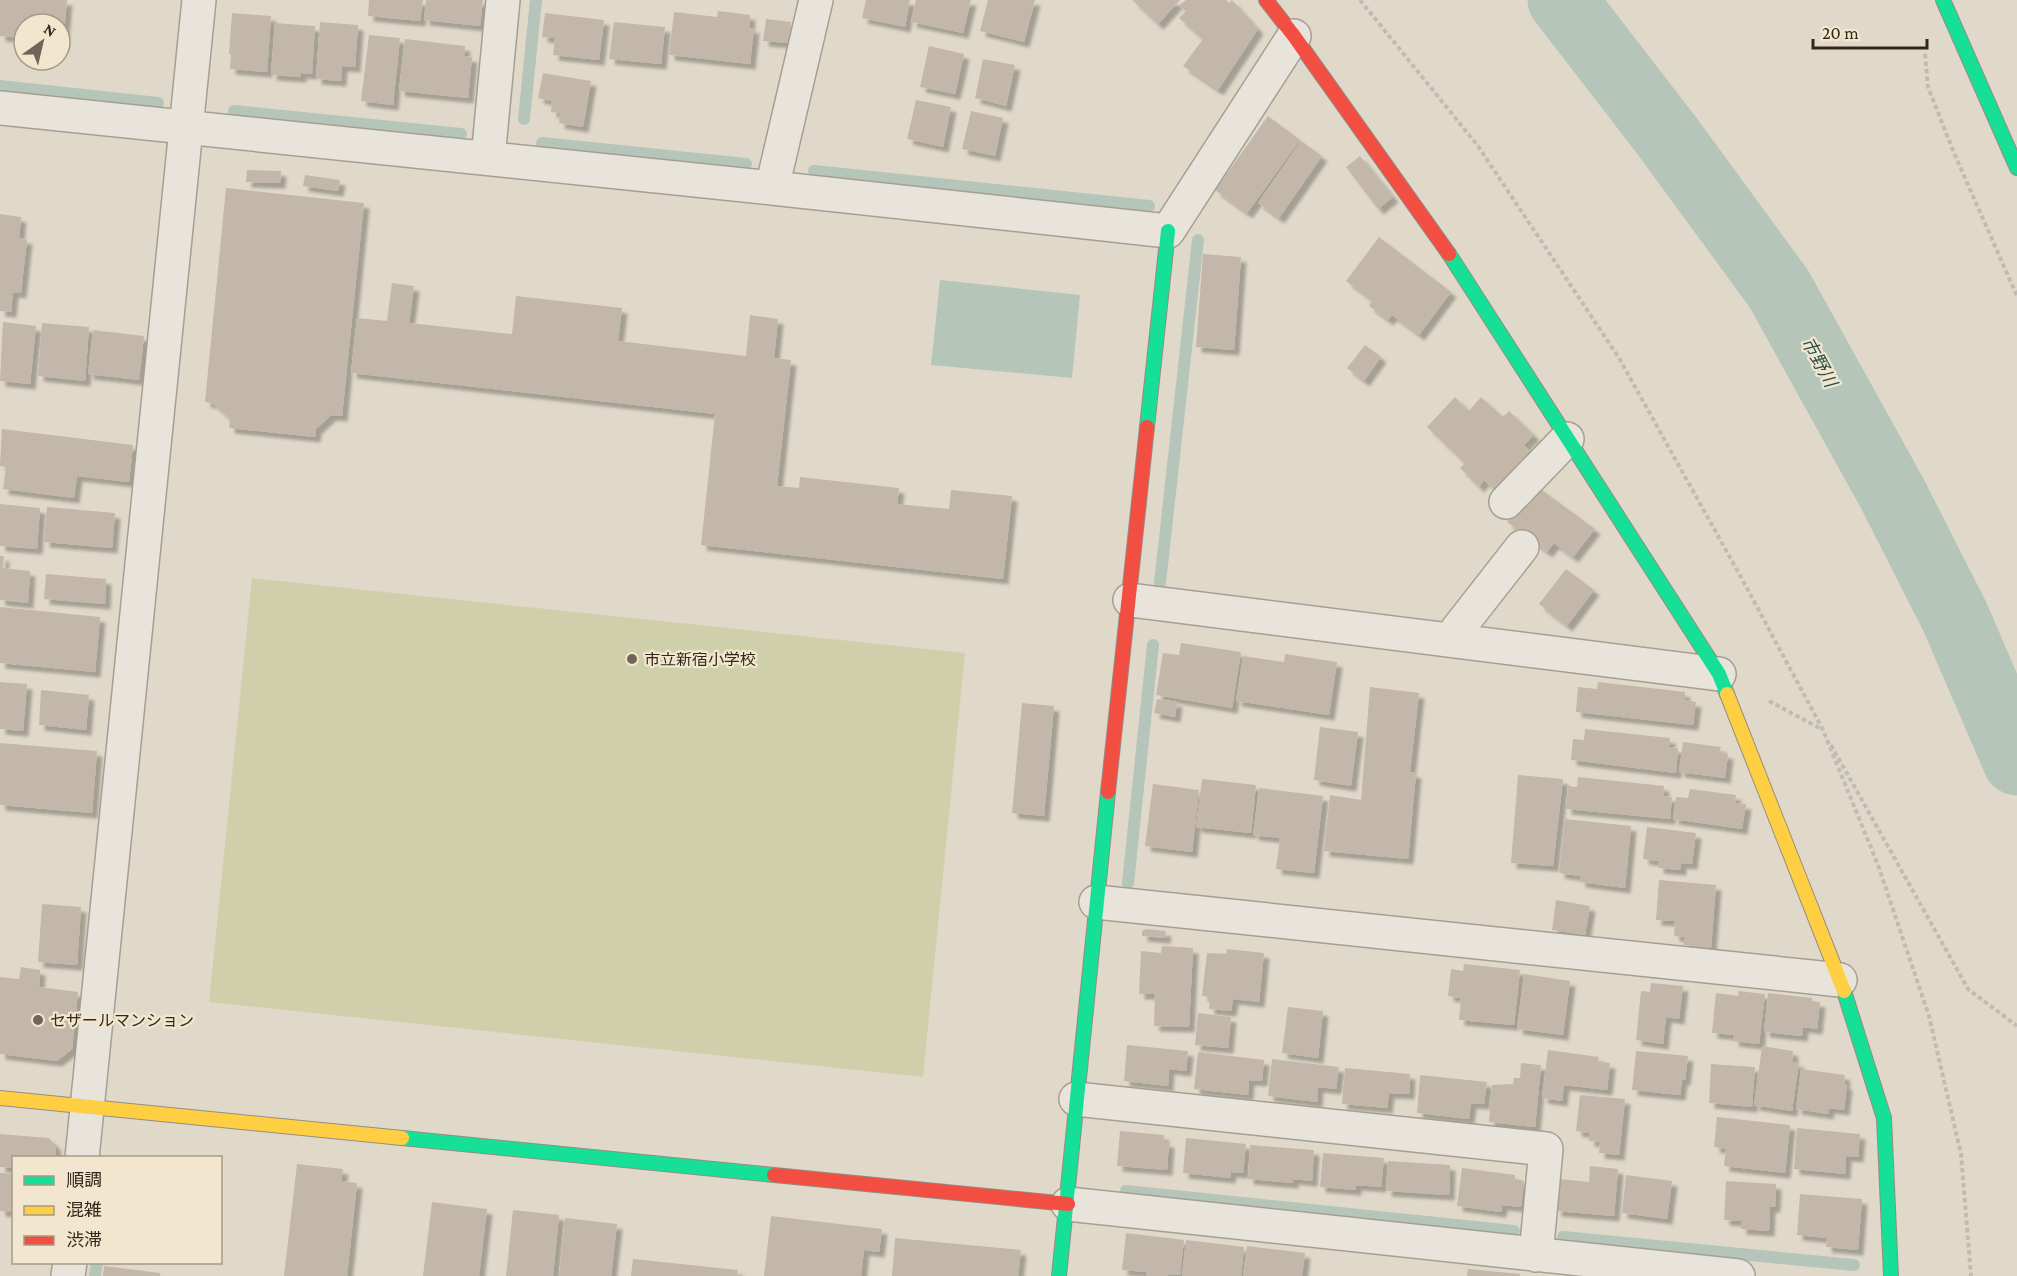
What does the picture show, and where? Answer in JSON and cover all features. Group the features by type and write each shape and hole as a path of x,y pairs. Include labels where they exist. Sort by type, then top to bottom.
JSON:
{"street":[{"path":"82,1156 184,128 199,0"},
{"path":"488,158 503,0"},
{"path":"772,188 816,0"},
{"path":"1266,0 1440,240 1719,674 1840,980 1884,1118 1891,1276"},
{"path":"1943,0 2017,168"},
{"path":"1059,1276 1068,1204 1096,902 1168,231 1294,36"},
{"path":"0,108 1168,231"},
{"path":"1506,502 1567,439"},
{"path":"1456,641 1457,630 1522,547"},
{"path":"1130,600 1719,674"},
{"path":"1096,902 1840,980"},
{"path":"0,1098 1068,1204 1738,1276"},
{"path":"1076,1099 1546,1149 1536,1255"}],"path":[{"path":"1360,0 1478,147 1619,358 1968,989 2017,1026"},
{"path":"1924,52 1928,87 1954,153 2017,296"},
{"path":"1719,674 1823,730 1878,865 1929,1016 1961,1155 1971,1276"}],"green space":[{"path":"252,578 965,653 923,1077 209,1002"}],"shaded area":[{"path":"940,280 1080,295 1072,378 931,365"}],"building":[{"path":"0,0 67,0 66,12 12,12 12,37 0,36"},
{"path":"369,0 423,0 420,21 368,16"},
{"path":"426,0 483,0 480,26 424,20"},
{"path":"866,0 910,0 905,27 862,18"},
{"path":"916,0 971,0 963,33 911,22"},
{"path":"988,0 1035,0 1024,42 980,31"},
{"path":"1132,0 1180,0 1158,24"},
{"path":"1186,0 1226,0 1229,3 1232,0 1258,29 1218,90 1183,66 1203,39 1179,18 1186,11 1179,6"},
{"path":"718,11 750,15 749,28 754,28 750,64 669,55 674,12 717,17"},
{"path":"232,13 271,16 267,72 230,69"},
{"path":"545,13 604,20 599,60 553,55 555,38 542,37"},
{"path":"766,19 791,22 789,43 763,41"},
{"path":"320,22 358,25 355,67 342,66 341,81 316,79"},
{"path":"614,22 665,27 661,64 609,59"},
{"path":"275,23 315,26 312,74 301,73 301,77 271,75"},
{"path":"369,35 400,38 393,105 361,101"},
{"path":"405,39 465,46 464,56 472,57 468,98 399,91"},
{"path":"929,46 964,54 955,94 920,87"},
{"path":"983,59 1015,65 1006,106 975,98"},
{"path":"543,73 591,81 583,127 559,123 560,113 551,112 552,101 538,98"},
{"path":"916,100 951,107 943,147 907,139"},
{"path":"971,111 1003,118 995,156 962,149"},
{"path":"1268,116 1300,140 1247,213 1215,190"},
{"path":"1301,141 1322,156 1279,218 1258,203"},
{"path":"1360,156 1393,197 1378,209 1346,167"},
{"path":"247,170 281,171 280,183 246,182"},
{"path":"305,175 340,180 338,191 303,186"},
{"path":"226,188 364,203 342,416 331,415 316,429 315,437 229,428 230,419 212,403 205,402"},
{"path":"0,214 21,217 19,238 27,239 21,293 13,292 11,312 0,311"},
{"path":"1379,237 1451,292 1419,335 1392,315 1388,320 1369,306 1372,300 1346,281"},
{"path":"1203,254 1241,257 1234,350 1196,347"},
{"path":"392,283 414,286 409,323 512,334 516,296 622,308 618,341 746,356 750,315 778,319 774,358 791,360 777,486 799,488 800,477 899,488 897,504 949,509 951,490 1012,496 1003,579 701,545 715,414 351,373 357,318 387,321"},
{"path":"3,322 36,326 30,384 0,381"},
{"path":"42,323 89,327 85,381 38,376"},
{"path":"93,330 144,336 139,380 88,374"},
{"path":"1365,345 1381,357 1364,381 1347,368"},
{"path":"1455,397 1469,411 1481,397 1503,417 1509,411 1534,435 1524,445 1532,454 1502,497 1484,480 1479,487 1460,468 1465,463 1427,427"},
{"path":"2,429 133,445 129,482 77,476 74,498 3,489 6,467 0,466"},
{"path":"1535,485 1595,529 1573,557 1554,543 1547,552 1507,522"},
{"path":"0,504 40,508 37,549 0,546"},
{"path":"47,507 115,513 112,548 44,542"},
{"path":"0,556 4,556 3,568 30,571 28,603 0,600"},
{"path":"1566,569 1594,590 1567,626 1539,604"},
{"path":"46,574 106,579 105,604 44,599"},
{"path":"0,607 100,617 95,672 0,663"},
{"path":"1181,643 1241,652 1232,708 1156,695 1163,653 1179,655"},
{"path":"1285,654 1337,662 1329,715 1236,701 1243,656 1284,662"},
{"path":"0,682 27,684 23,731 0,729"},
{"path":"1598,682 1685,692 1685,700 1696,702 1693,725 1576,712 1578,687 1597,689"},
{"path":"1370,687 1419,693 1410,772 1416,773 1408,859 1324,851 1330,795 1361,800"},
{"path":"41,690 89,695 86,730 39,725"},
{"path":"1157,699 1177,702 1175,717 1154,713"},
{"path":"1022,703 1054,706 1044,816 1012,813"},
{"path":"1320,727 1358,732 1351,786 1314,780"},
{"path":"1585,729 1670,738 1669,747 1678,748 1676,773 1571,760 1573,739 1584,740"},
{"path":"1683,742 1721,747 1719,752 1728,754 1725,778 1679,772"},
{"path":"0,743 97,751 92,813 0,805"},
{"path":"1518,775 1563,779 1553,866 1511,863"},
{"path":"1578,777 1664,786 1663,796 1672,797 1670,819 1566,809 1568,786 1577,787"},
{"path":"1202,779 1256,785 1251,833 1196,827"},
{"path":"1153,784 1199,790 1192,852 1145,846"},
{"path":"1259,788 1323,796 1314,873 1276,869 1280,838 1253,835"},
{"path":"1690,789 1736,795 1735,803 1746,804 1742,829 1673,819 1676,797 1688,798"},
{"path":"1565,819 1631,826 1625,888 1580,882 1580,876 1559,873"},
{"path":"1647,827 1696,833 1692,864 1681,863 1681,870 1658,868 1659,861 1643,859"},
{"path":"1659,880 1716,885 1711,948 1684,945 1684,937 1674,936 1675,921 1656,920"},
{"path":"1556,900 1590,906 1585,935 1552,930"},
{"path":"42,904 81,907 77,965 38,962"},
{"path":"1146,929 1166,931 1165,938 1142,936 1142,931"},
{"path":"1162,946 1193,948 1189,1027 1154,1026 1155,994 1139,994 1141,951 1161,953"},
{"path":"1227,949 1264,953 1259,1002 1233,999 1231,1011 1209,1009 1210,997 1202,996 1207,953 1226,954"},
{"path":"1464,964 1520,970 1514,1025 1459,1020 1461,998 1448,996 1451,969 1463,971"},
{"name":"セザールマンション","path":"21,967 40,970 39,987 78,992 72,1049 57,1061 0,1054 0,977 19,979"},
{"path":"1524,974 1570,981 1563,1035 1517,1029"},
{"path":"1651,983 1683,986 1679,1019 1666,1017 1663,1044 1636,1040 1641,991 1650,992"},
{"path":"1739,991 1765,994 1759,1044 1733,1041 1734,1035 1712,1033 1716,993 1738,996"},
{"path":"1768,993 1812,998 1812,1001 1820,1002 1817,1029 1803,1027 1802,1036 1764,1032"},
{"path":"1288,1007 1323,1011 1318,1058 1282,1053"},
{"path":"1198,1013 1231,1017 1228,1048 1195,1045"},
{"path":"1127,1045 1188,1051 1186,1071 1169,1069 1168,1086 1124,1081"},
{"path":"1762,1046 1793,1051 1792,1062 1799,1062 1792,1111 1754,1105"},
{"path":"1548,1050 1599,1057 1598,1062 1610,1063 1607,1090 1564,1085 1562,1101 1542,1098"},
{"path":"1636,1051 1688,1056 1685,1080 1682,1080 1680,1095 1632,1090"},
{"path":"1198,1052 1264,1060 1262,1081 1249,1080 1248,1095 1194,1089"},
{"path":"1272,1059 1339,1067 1336,1089 1318,1087 1317,1102 1268,1096"},
{"path":"1521,1063 1541,1065 1535,1127 1489,1122 1492,1085 1513,1084 1514,1078 1520,1078"},
{"path":"1711,1064 1755,1067 1752,1107 1709,1103"},
{"path":"1345,1068 1410,1074 1409,1094 1389,1093 1387,1108 1342,1104"},
{"path":"1801,1069 1845,1075 1844,1084 1847,1085 1844,1110 1829,1108 1828,1114 1796,1109"},
{"path":"1420,1075 1487,1082 1484,1104 1471,1103 1469,1119 1417,1113"},
{"path":"1580,1095 1625,1099 1619,1155 1599,1153 1600,1142 1589,1141 1590,1133 1576,1131"},
{"path":"1717,1117 1790,1125 1785,1173 1724,1166 1726,1149 1714,1147"},
{"path":"1797,1128 1860,1134 1858,1157 1846,1156 1845,1174 1794,1169"},
{"path":"1120,1131 1164,1135 1163,1142 1169,1142 1167,1170 1117,1166"},
{"path":"0,1134 49,1138 56,1146 55,1156 12,1156 12,1168 0,1167"},
{"path":"1186,1138 1246,1144 1243,1173 1231,1172 1230,1178 1183,1173"},
{"path":"1250,1145 1314,1150 1312,1181 1293,1179 1293,1183 1248,1179"},
{"path":"1323,1153 1384,1158 1381,1187 1356,1185 1356,1190 1320,1187"},
{"path":"1388,1161 1450,1165 1449,1195 1386,1191"},
{"path":"297,1164 343,1169 341,1181 357,1183 347,1276 284,1276"},
{"path":"1590,1166 1618,1169 1614,1216 1556,1211 1559,1179 1589,1182"},
{"path":"1462,1168 1515,1175 1515,1179 1524,1181 1521,1207 1502,1205 1501,1212 1457,1206"},
{"path":"0,1173 12,1174 12,1212 0,1211"},
{"path":"1626,1175 1672,1181 1667,1219 1622,1213"},
{"path":"1726,1181 1776,1184 1775,1207 1770,1207 1769,1231 1741,1229 1741,1221 1724,1220"},
{"path":"1800,1194 1862,1199 1858,1250 1826,1247 1827,1238 1797,1235"},
{"path":"432,1202 487,1209 479,1276 423,1276"},
{"path":"513,1210 559,1215 553,1276 506,1276"},
{"path":"771,1216 882,1229 879,1252 864,1250 861,1276 764,1276"},
{"path":"565,1218 617,1224 611,1276 559,1276"},
{"path":"1126,1233 1184,1240 1180,1275 1146,1276 1147,1272 1122,1270"},
{"path":"895,1238 1021,1250 1018,1276 892,1276"},
{"path":"1186,1240 1244,1247 1241,1276 1182,1276"},
{"path":"1247,1246 1305,1253 1302,1276 1243,1276"},
{"path":"633,1259 738,1270 737,1276 631,1276"},
{"path":"104,1266 160,1273 160,1276 103,1276"},
{"path":"1468,1269 1520,1274 1520,1276 1467,1276"}],"waterway":[{"path":"524,119 536,0"},
{"name":"市野川","path":"1562,0 1667,136 1779,289 1892,493 1955,617 2017,761"},
{"path":"0,86 158,103"},
{"path":"234,111 461,134"},
{"path":"542,143 746,164"},
{"path":"814,171 1149,206"},
{"path":"1160,583 1198,240"},
{"path":"1128,883 1153,645"},
{"path":"1126,1191 1514,1231"},
{"path":"1563,1237 1854,1265"},
{"path":"95,1276 97,1264"}],"traffic: fast":[{"path":"1943,0 2017,168"},
{"path":"1147,427 1168,231"},
{"path":"1449,254 1719,674 1727,694"},
{"path":"1059,1276 1108,792"},
{"path":"1844,991 1884,1118 1891,1276"},
{"path":"402,1138 774,1175"}],"traffic: slow":[{"path":"1727,694 1844,991"},
{"path":"0,1098 402,1138"}],"traffic: jam":[{"path":"1266,0 1449,254"},
{"path":"1108,792 1147,427"},
{"path":"774,1175 1068,1204"}],"place":[{"name":"市立新宿小学校","path":"632,659"},
{"name":"セザールマンション","path":"38,1020"}]}
